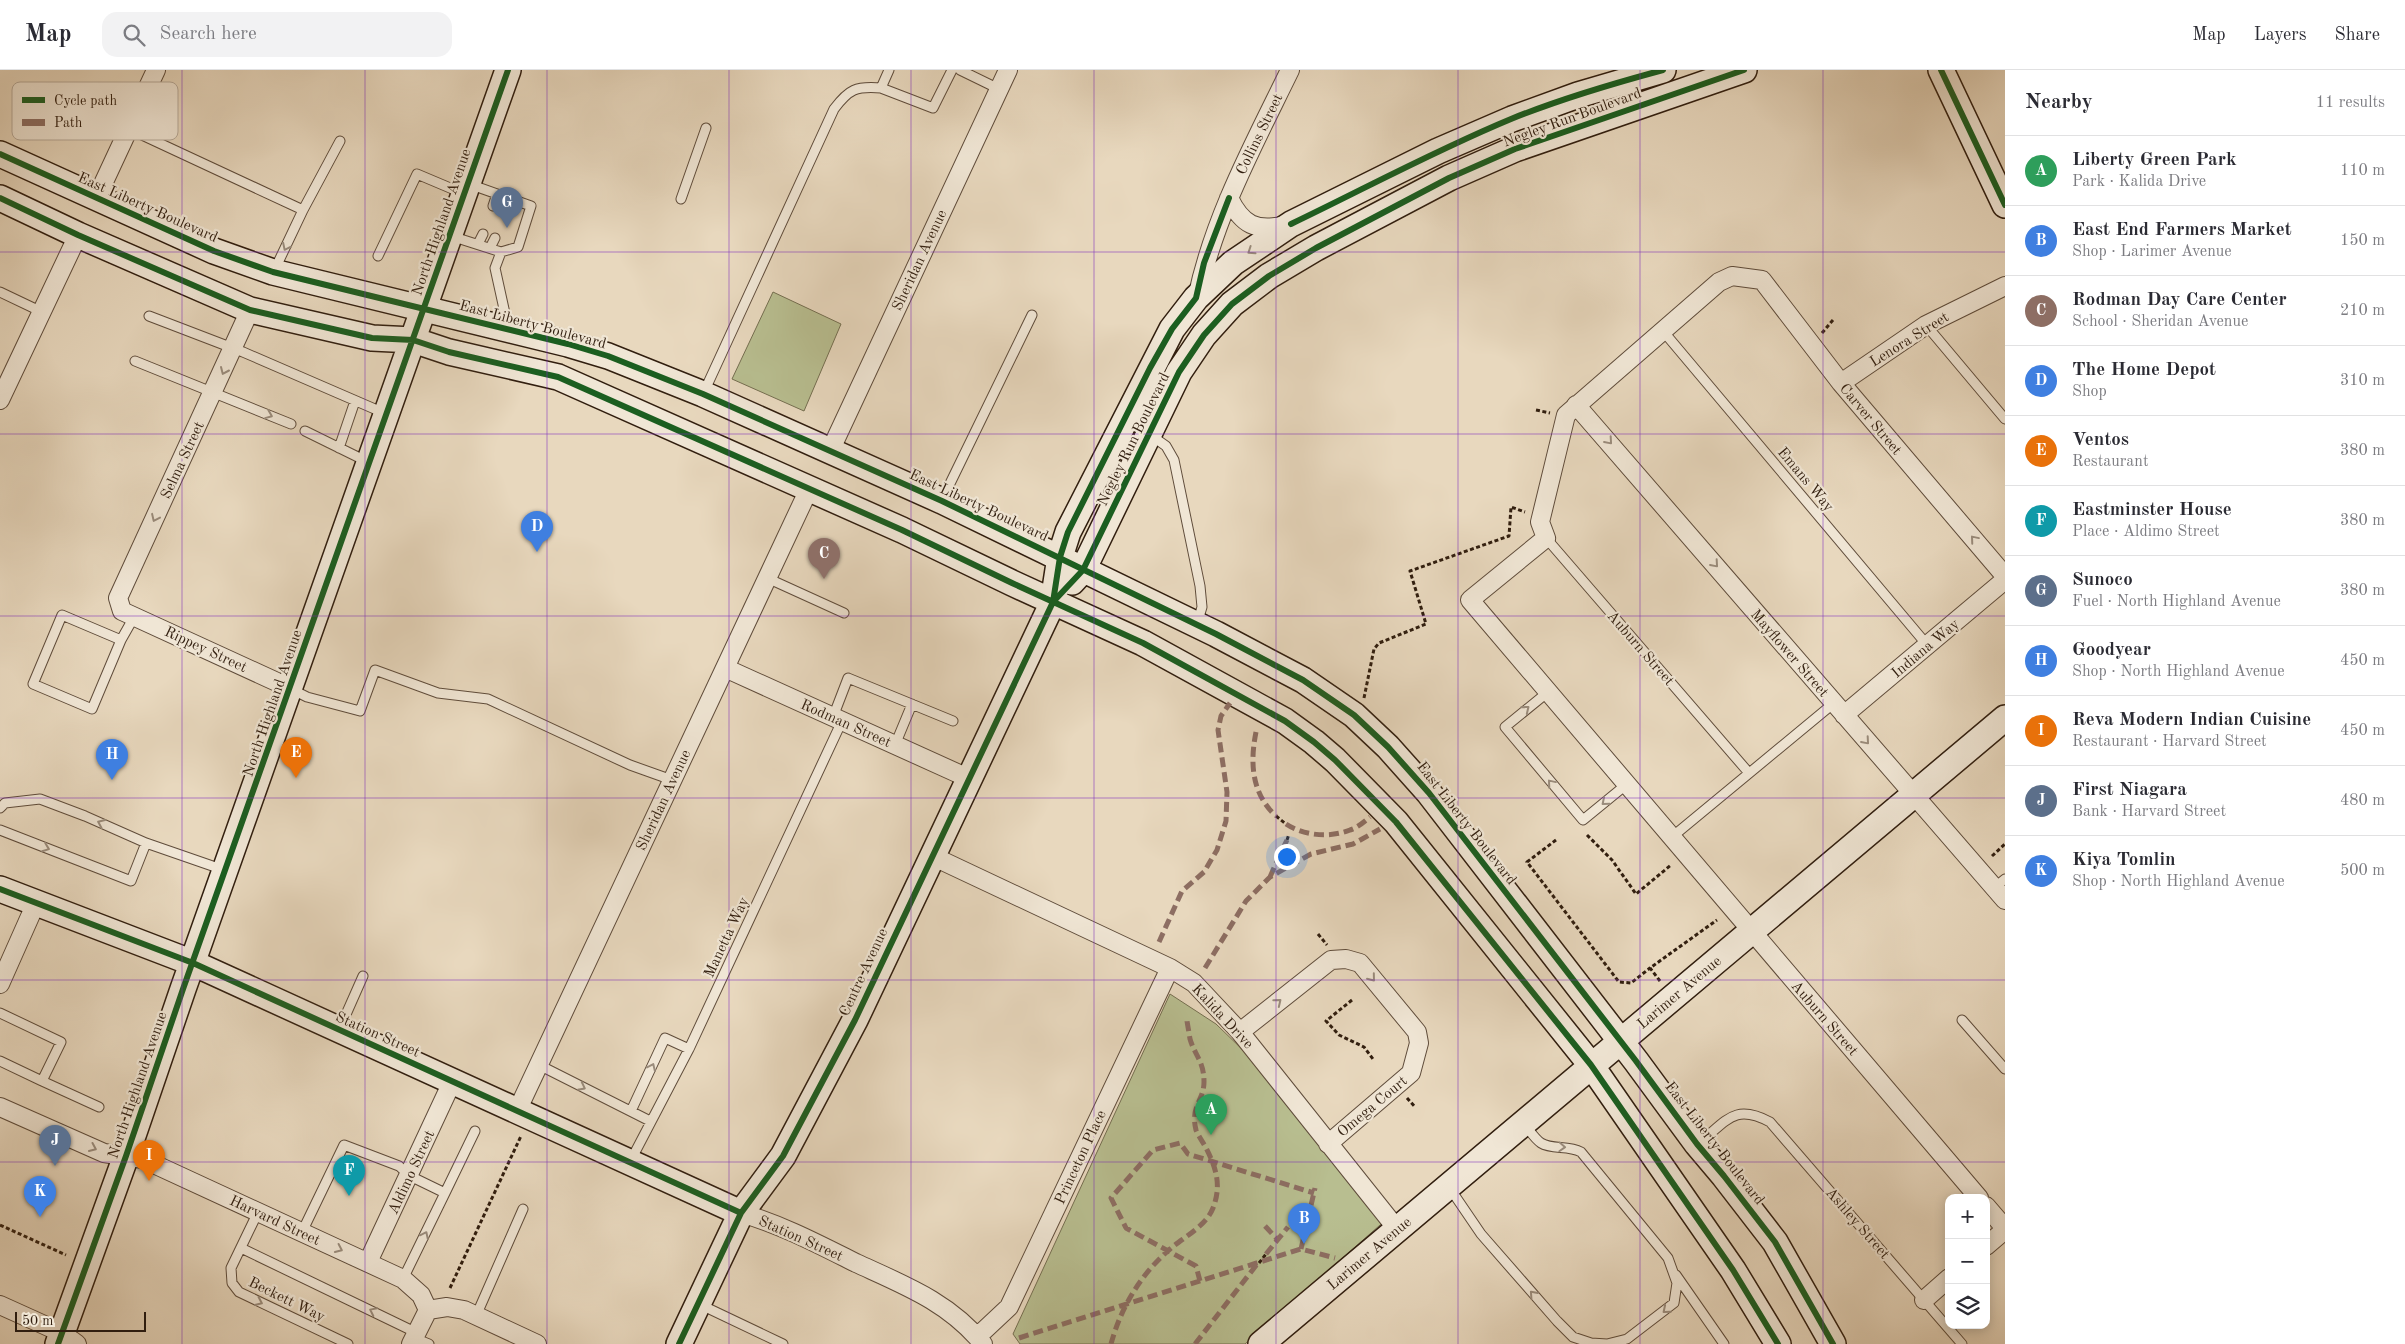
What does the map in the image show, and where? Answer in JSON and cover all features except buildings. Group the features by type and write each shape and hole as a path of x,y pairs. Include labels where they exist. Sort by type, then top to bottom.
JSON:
{"main road":[{"name":"North Highland Avenue","path":"65,1340 126,1156 508,70"},
{"name":"Negley Run Boulevard","path":"1053,602 1060,558 1068,532 1150,368 1172,328 1196,298 1233,263 1291,224 1438,151 1512,119 1578,95 1663,70"},
{"name":"Negley Run Boulevard","path":"1053,602 1083,570 1179,372 1204,335 1232,304 1269,276 1316,248 1440,183 1515,149 1744,70"},
{"path":"1941,70 2005,205"},
{"name":"East Liberty Boulevard","path":"0,154 214,251 273,272 508,329 608,356 703,394 831,449 942,501 1197,625 1303,680 1354,715 1388,747 1430,793 1620,1041 1696,1144 1724,1176 1775,1242 1833,1344"},
{"path":"0,198 78,235 250,310 372,338 413,340 449,352 558,377 902,530 1143,643 1285,721 1335,760 1396,822 1591,1065 1732,1270 1778,1344"},
{"name":"Centre Avenue","path":"679,1344 741,1213 784,1156 855,1020 1053,602"},
{"name":"Larimer Avenue","path":"1261,1344 2005,718"},
{"name":"Station Street","path":"0,889 193,964 741,1213"}],"street":[{"path":"151,82 156,70"},
{"name":"Sheridan Avenue","path":"831,449 1008,70"},
{"name":"Collins Street","path":"1196,298 1204,262 1229,198 1290,70"},
{"path":"96,198 124,140"},
{"path":"1229,198 1236,213 1251,226 1270,229 1291,224"},
{"path":"0,400 78,235"},
{"name":"Carver Street","path":"1662,331 1719,282 1732,276 1762,280 1841,383 2005,578"},
{"name":"Lenora Street","path":"1841,383 1926,325 2005,286"},
{"name":"Selma Street","path":"128,614 118,598 234,349 250,310"},
{"path":"1546,538 1540,522 1566,415 1662,331"},
{"name":"Mayflower Street","path":"1576,405 1913,794 2001,889"},
{"name":"Sheridan Avenue","path":"517,1111 809,488"},
{"name":"Auburn Street","path":"1546,538 1470,600 1976,1194"},
{"name":"Indiana Way","path":"1839,709 1928,646 2005,578"},
{"name":"Rippey Street","path":"128,614 290,688"},
{"name":"Rodman Street","path":"725,668 968,778"},
{"name":"Kalida Drive","path":"932,856 1170,968 1194,983 1240,1032 1397,1229"},
{"path":"0,984 36,903"},
{"name":"Omega Court","path":"1240,1032 1331,960 1346,958 1360,963 1417,1032 1419,1044 1411,1073 1328,1144"},
{"name":"Princeton Place","path":"980,1340 1009,1307 1170,968"},
{"name":"Aldimo Street","path":"368,1262 410,1176 452,1082"},
{"name":"Harvard Street","path":"0,1107 104,1153 143,1159 368,1262 403,1279 421,1295 428,1310"},
{"path":"1990,1211 2005,1229 1990,1242"},
{"name":"Station Street","path":"741,1213 776,1224 934,1300 967,1325 980,1340"},
{"path":"1924,1300 1945,1282"},
{"path":"0,1305 65,1340"},
{"path":"418,1340 428,1310 447,1307 476,1316 537,1344"}],"lane":[{"path":"881,88 889,70"},
{"path":"703,394 834,109 851,90 868,87 881,88 933,108 952,70"},
{"path":"960,70 999,89"},
{"path":"681,198 706,128"},
{"path":"153,140 303,210"},
{"path":"273,272 303,210 340,141"},
{"path":"378,256 417,174 466,189 497,194 531,206 518,247 501,252 450,236"},
{"path":"493,206 497,194"},
{"path":"506,211 510,198"},
{"path":"478,244 483,234"},
{"path":"490,248 495,238"},
{"path":"501,252 495,268 508,329"},
{"path":"0,292 42,312"},
{"path":"942,501 1032,315"},
{"path":"149,316 234,349 387,414"},
{"path":"1926,325 2005,419"},
{"name":"Emans Way","path":"1662,331 1928,646"},
{"path":"135,361 291,424"},
{"path":"339,448 355,401"},
{"path":"305,432 370,462"},
{"path":"1149,434 1166,446 1174,460 1200,586 1202,607 1197,625"},
{"name":"Auburn Street","path":"1546,538 1749,773"},
{"path":"767,578 844,613"},
{"path":"122,640 62,615 33,684 92,709 122,640 128,614"},
{"path":"290,688 307,697 360,711 374,670 438,693 488,698 630,765 672,780"},
{"name":"Manetta Way","path":"630,1163 650,1120 658,1112 689,1049 837,719 848,678 912,704"},
{"path":"1548,692 1505,727 1582,820 1626,784"},
{"path":"896,745 912,704 952,721"},
{"name":"Indiana Way","path":"1749,773 1839,709"},
{"path":"1672,837 1749,773"},
{"path":"0,808 5,803 40,799 85,816 146,843 226,871"},
{"path":"0,830 131,881 146,843"},
{"path":"339,1030 363,976"},
{"path":"0,1013 61,1042 42,1081"},
{"path":"1962,1020 2005,1069"},
{"path":"631,1111 665,1038 689,1049"},
{"path":"0,1061 99,1108"},
{"path":"539,1065 650,1120"},
{"name":"Ashley Street","path":"1696,1144 1736,1114 1756,1114 1770,1122 1962,1344"},
{"path":"1448,1186 1481,1234 1557,1321 1574,1337 1591,1343 1607,1344 1627,1339 1674,1303 1677,1283 1668,1258 1582,1152 1572,1147 1547,1146 1541,1143 1523,1123"},
{"path":"403,1279 475,1131"},
{"path":"302,1232 344,1145 399,1166 410,1176 445,1193"},
{"path":"476,1316 523,1209"},
{"name":"Beckett Way","path":"258,1212 232,1268 232,1283 239,1292 348,1344"},
{"path":"240,1248 418,1340"},
{"path":"1673,1271 1724,1344"},
{"path":"699,1304 783,1344"}],"path":[{"path":"1822,333 1833,320"},
{"path":"1536,410 1552,413"},
{"path":"1362,707 1374,649 1379,643 1426,624 1410,571 1510,536 1511,507 1528,513"},
{"path":"1276,816 1286,824"},
{"path":"1287,840 1289,834"},
{"path":"1586,835 1612,860 1636,894 1671,865"},
{"path":"1556,840 1527,862 1618,982 1631,983 1717,920"},
{"path":"1992,856 2005,844"},
{"path":"1281,852 1284,846"},
{"path":"1318,934 1329,948"},
{"path":"1650,968 1660,981"},
{"path":"1352,1000 1326,1021 1339,1035 1364,1047 1373,1059"},
{"path":"1403,1094 1415,1107"},
{"path":"450,1288 521,1136"},
{"path":"0,1225 66,1255"},
{"path":"1259,1263 1266,1254"}],"green space":[{"path":"773,292 841,324 804,411 732,379"},
{"path":"1170,994 1216,1024 1245,1052 1388,1218 1245,1344 1020,1344 1013,1334"}],"marked path":[{"path":"1159,942 1182,891 1204,872 1217,850 1226,821 1227,792 1218,730 1221,716 1230,703"},
{"path":"1256,732 1253,755 1254,777 1261,797 1276,816"},
{"path":"1286,824 1301,831 1326,835 1342,833 1355,828 1370,817"},
{"path":"1205,968 1246,901 1270,877 1311,854 1353,844 1380,829"},
{"path":"1284,846 1287,840"},
{"path":"1270,877 1281,852"},
{"path":"1111,1344 1126,1304 1141,1280 1170,1249 1205,1220 1216,1200 1217,1184 1215,1169 1196,1130 1195,1115 1202,1094 1204,1075 1190,1039 1187,1021"},
{"path":"1200,1281 1196,1266 1126,1228 1111,1198 1153,1150 1180,1143 1188,1154 1314,1193"},
{"path":"1301,1249 1315,1188"},
{"path":"1265,1226 1278,1240"},
{"path":"1266,1254 1288,1227"},
{"path":"1019,1338 1301,1249 1335,1258"},
{"path":"1195,1344 1258,1263"}],"cycle path":[{"path":"58,1344 126,1156 183,989 508,70"},
{"path":"1291,224 1511,119 1586,92 1663,70"},
{"path":"1053,602 1083,570 1179,372 1204,335 1232,304 1269,276 1316,248 1449,178 1515,149 1744,70"},
{"path":"1941,70 2005,205"},
{"path":"0,154 214,251 273,272 568,344 608,356 703,394 942,501 1216,634 1303,680 1354,715 1388,747 1429,793 1636,1061 1697,1144 1775,1242 1833,1344"},
{"path":"0,198 78,235 250,310 372,338 413,340 449,352 558,377 902,530 1143,643 1285,721 1335,760 1396,822 1591,1065 1733,1270 1778,1344"},
{"path":"679,1344 741,1213 783,1156 855,1020 1053,602 1060,557 1068,532 1150,368 1172,329 1196,298 1204,263 1229,198"},
{"path":"0,889 193,963 741,1213"}],"place":[{"name":"Sunoco","path":"507,228"},
{"name":"The Home Depot","path":"537,552"},
{"name":"Rodman Day Care Center","path":"824,579"},
{"name":"Ventos","path":"296,778"},
{"name":"Goodyear","path":"112,780"},
{"name":"Liberty Green Park","path":"1211,1135"},
{"name":"First Niagara","path":"55,1166"},
{"name":"Reva Modern Indian Cuisine","path":"149,1181"},
{"name":"Eastminster House","path":"349,1196"},
{"name":"Kiya Tomlin","path":"40,1217"},
{"name":"East End Farmers Market","path":"1304,1244"}]}
